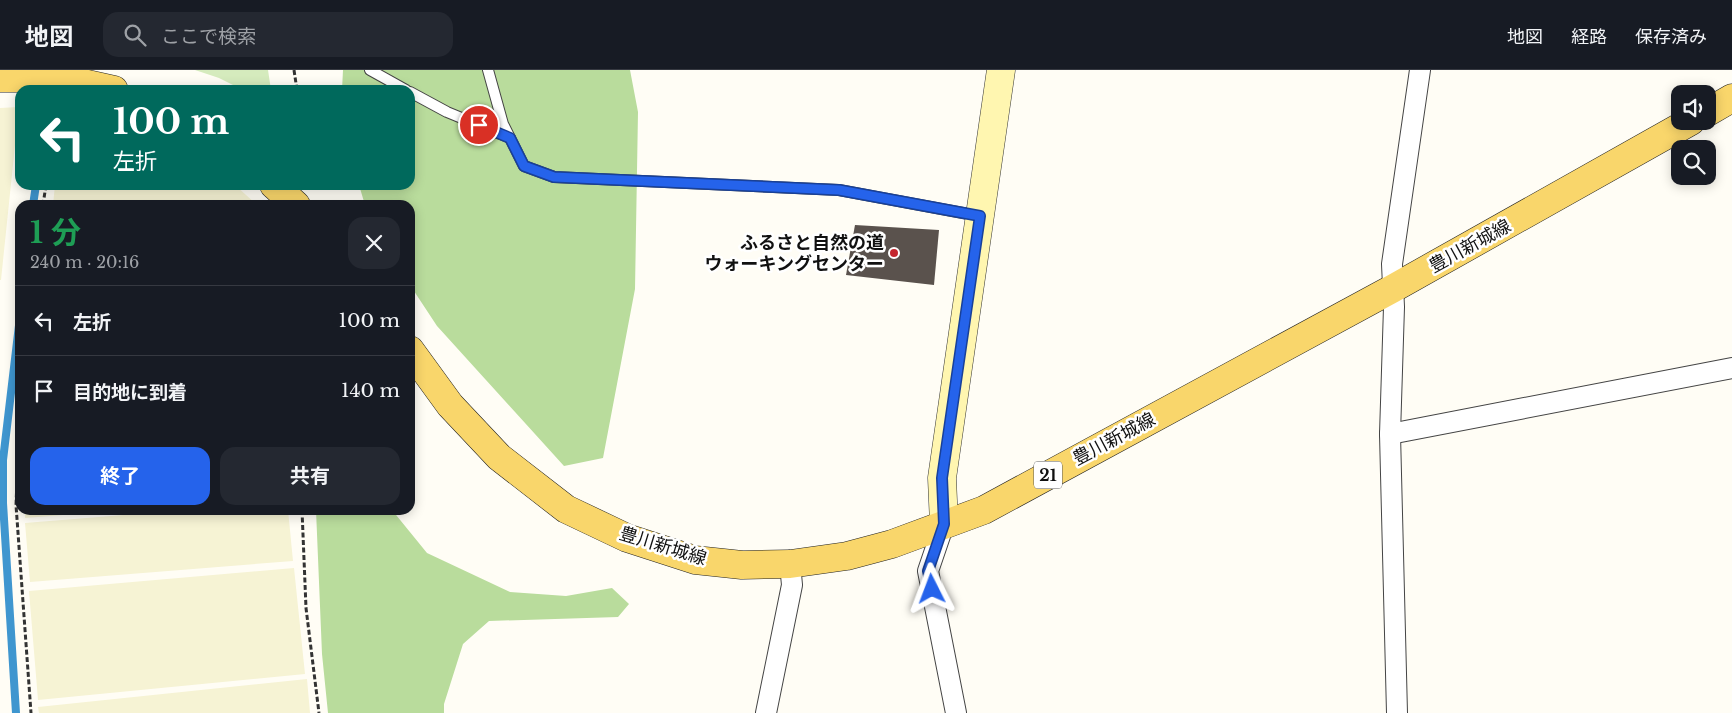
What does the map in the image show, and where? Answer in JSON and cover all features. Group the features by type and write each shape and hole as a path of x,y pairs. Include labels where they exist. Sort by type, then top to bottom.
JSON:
{"main road":[{"path":"0,78 60,78 92,85"},
{"path":"1716,107 1732,98"},
{"name":"豊川新城線","path":"415,357 450,405 499,458 566,508 627,538 695,560 742,565 790,564 847,556 882,547 984,510 1392,289 1675,130"},
{"path":"280,190 290,200"}],"street":[{"path":"956,713 928,571 944,524 942,478 1001,70"},
{"path":"1397,713 1390,434 1394,307 1392,264 1420,70"},
{"path":"1390,434 1732,368"},
{"path":"766,713 792,585 790,564"}],"lane":[{"path":"370,70 397,85"},
{"path":"488,70 503,124 524,166 554,177 839,190 980,216"},
{"path":"415,95 448,112 510,138"}],"path":[{"path":"294,70 296,85"},
{"path":"17,515 32,713"},
{"path":"302,515 306,608 319,713"}],"shaded area":[{"path":"15,107 15,145 1,280 0,280 0,108"},
{"path":"54,190 240,190 252,200 54,200"},
{"path":"25,515 63,515 25,518"},
{"path":"123,515 288,515 293,561 30,582 25,523"},
{"path":"294,568 305,674 38,700 29,591"},
{"path":"307,679 310,713 39,713 38,707"}],"green space":[{"path":"195,70 268,70 270,85 233,85"},
{"path":"343,70 630,70 638,112 635,289 603,458 564,466 437,326 415,293 415,200 364,200 360,190 415,190 415,85 342,85"},
{"path":"316,515 396,515 427,553 510,592 566,596 612,588 629,604 618,617 489,621 463,644 444,704 444,713 328,713 322,654"}],"building":[{"name":"ふるさと自然の道 ウォーキングセンター","path":"855,225 939,230 934,285 846,275"}],"waterway":[{"path":"34,200 35,190"},
{"path":"15,359 3,460 3,503 16,713"}],"place":[{"name":"ふるさと自然の道 ウォーキングセンター","path":"894,253"}],"route":[{"path":"479,125 510,138 524,166 554,177 839,190 980,216 942,478 944,524 928,571 932,589"}]}
